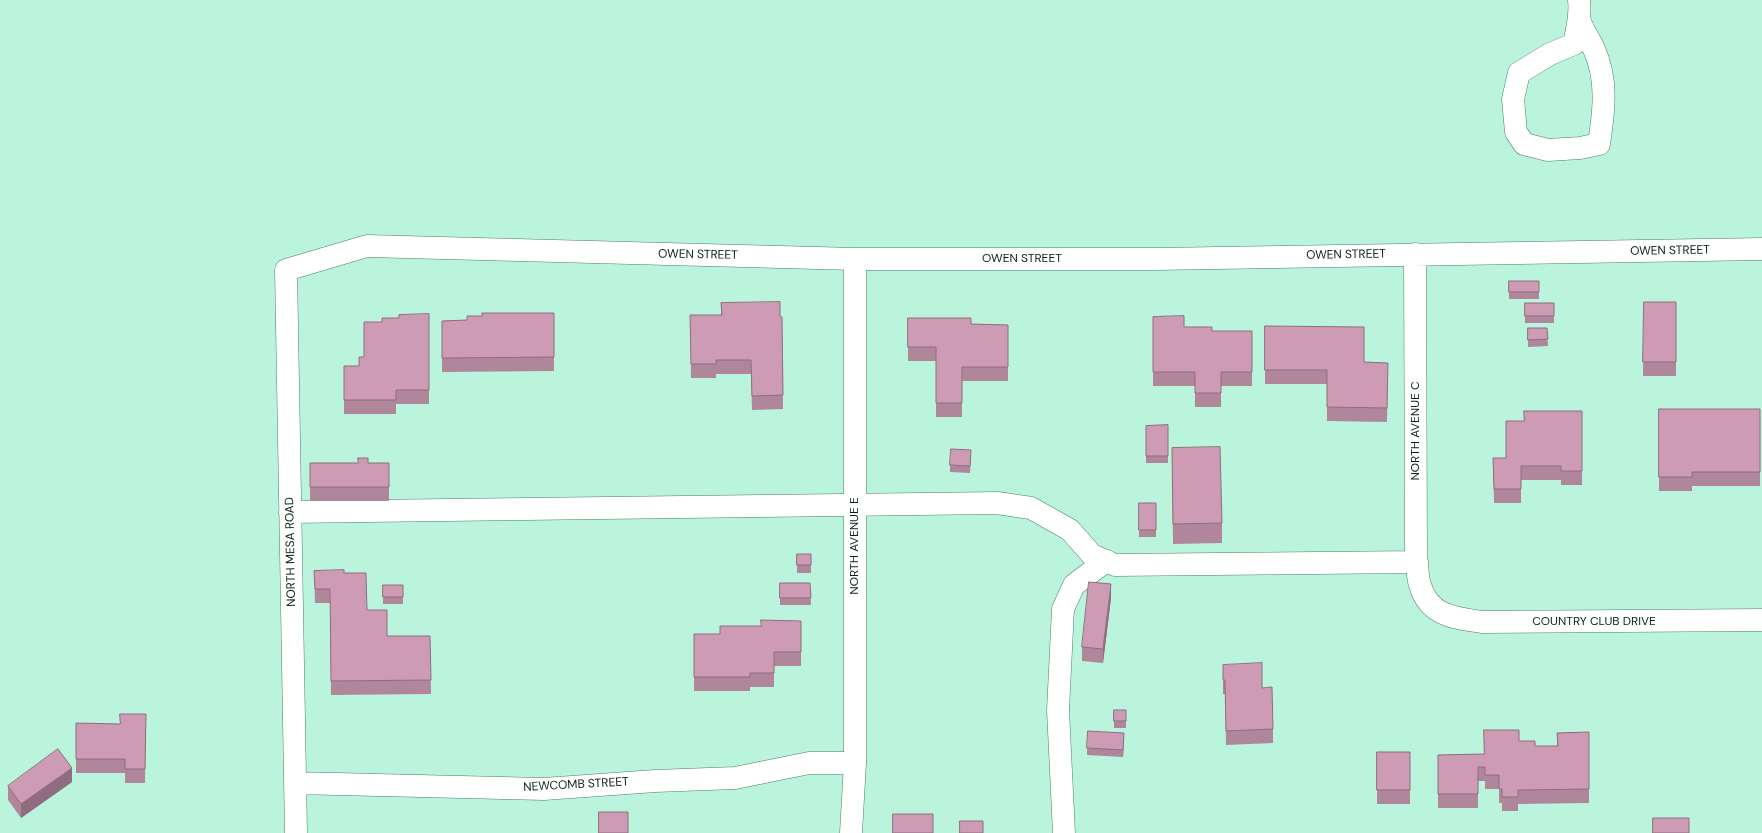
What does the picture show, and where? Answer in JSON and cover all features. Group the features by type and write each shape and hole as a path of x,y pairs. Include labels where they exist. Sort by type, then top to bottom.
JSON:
{"street":[{"path":"1579,9 1582,28 1594,49 1602,73 1604,107 1599,144 1580,148 1548,150 1524,144 1516,132 1513,98 1519,73 1550,54 1574,44 1579,9"},
{"name":"OWEN STREET","path":"286,270 368,246 855,259 1157,259 1762,249"},
{"name":"NORTH AVENUE C","path":"1415,254 1417,562 1420,585 1429,604"},
{"name":"NORTH AVENUE E","path":"851,833 855,763 855,259"},
{"name":"NORTH MESA ROAD","path":"286,270 296,833"},
{"path":"290,512 997,503 1031,508 1070,530 1092,555 1115,565 1417,562"},
{"path":"1064,833 1058,710 1063,609 1074,585 1107,562"},
{"name":"COUNTRY CLUB DRIVE","path":"1429,604 1453,618 1482,622 1762,620"},
{"name":"NEWCOMB STREET","path":"295,783 544,788 735,778 809,763 855,763"}],"building":[{"path":"1509,281 1539,281 1539,292 1509,292"},
{"path":"780,302 780,316 782,317 783,395 752,396 751,360 716,360 716,364 691,364 690,315 722,315 721,303"},
{"path":"1644,302 1676,302 1676,362 1643,362"},
{"path":"1525,303 1554,303 1554,316 1525,316"},
{"path":"482,313 554,313 554,357 442,358 442,321 467,320 467,316 482,316"},
{"path":"429,314 429,390 396,390 396,400 344,400 344,366 359,366 359,357 364,357 364,322 382,322 382,318 399,318 399,315"},
{"path":"1184,316 1184,327 1212,327 1212,331 1252,331 1252,372 1221,372 1221,393 1195,393 1195,372 1153,372 1153,317"},
{"path":"908,318 971,318 971,324 1008,325 1008,367 962,367 962,403 936,403 936,347 908,347"},
{"path":"1265,326 1364,327 1364,362 1388,363 1387,408 1327,407 1327,370 1265,370"},
{"path":"1528,328 1547,328 1548,339 1528,340"},
{"path":"1659,409 1760,409 1760,472 1692,472 1692,477 1659,477"},
{"path":"1524,411 1582,411 1582,471 1561,471 1561,466 1521,466 1521,489 1494,489 1493,458 1506,458 1506,421 1524,421"},
{"path":"1168,425 1168,456 1146,456 1146,426"},
{"path":"1220,447 1222,523 1173,524 1172,448"},
{"path":"951,449 971,450 970,466 950,465"},
{"path":"358,458 368,458 368,463 389,463 389,487 310,487 310,463 358,463"},
{"path":"1139,503 1156,503 1156,530 1139,530"},
{"path":"797,554 811,554 811,565 797,565"},
{"path":"344,570 344,573 366,573 367,610 387,610 387,636 430,636 431,680 331,681 330,589 315,589 314,571"},
{"path":"1089,582 1111,584 1103,649 1082,647"},
{"path":"780,583 810,583 811,598 780,598"},
{"path":"383,585 403,585 403,597 383,597"},
{"path":"761,620 801,621 801,652 774,652 774,673 750,673 750,677 694,677 694,634 720,634 720,626 761,626"},
{"path":"1262,663 1262,688 1272,687 1273,729 1226,731 1225,680 1223,680 1223,665"},
{"path":"1114,710 1126,710 1126,721 1114,721"},
{"path":"120,714 146,714 145,769 125,769 125,759 76,759 76,723 120,724"},
{"path":"1484,730 1519,730 1519,741 1535,741 1535,746 1558,746 1557,733 1589,732 1589,789 1518,790 1518,797 1502,797 1502,789 1499,789 1499,775 1485,775 1485,767 1478,767 1478,794 1438,794 1438,755 1484,754"},
{"path":"1088,731 1124,733 1123,750 1087,748"},
{"path":"58,749 72,768 21,804 8,786"},
{"path":"1377,752 1410,752 1410,790 1377,790"},
{"path":"599,812 628,812 628,833 599,833"},
{"path":"893,814 933,814 933,833 893,833"},
{"path":"1653,818 1689,818 1689,833 1653,833"},
{"path":"960,821 983,821 983,833 960,833"}]}
